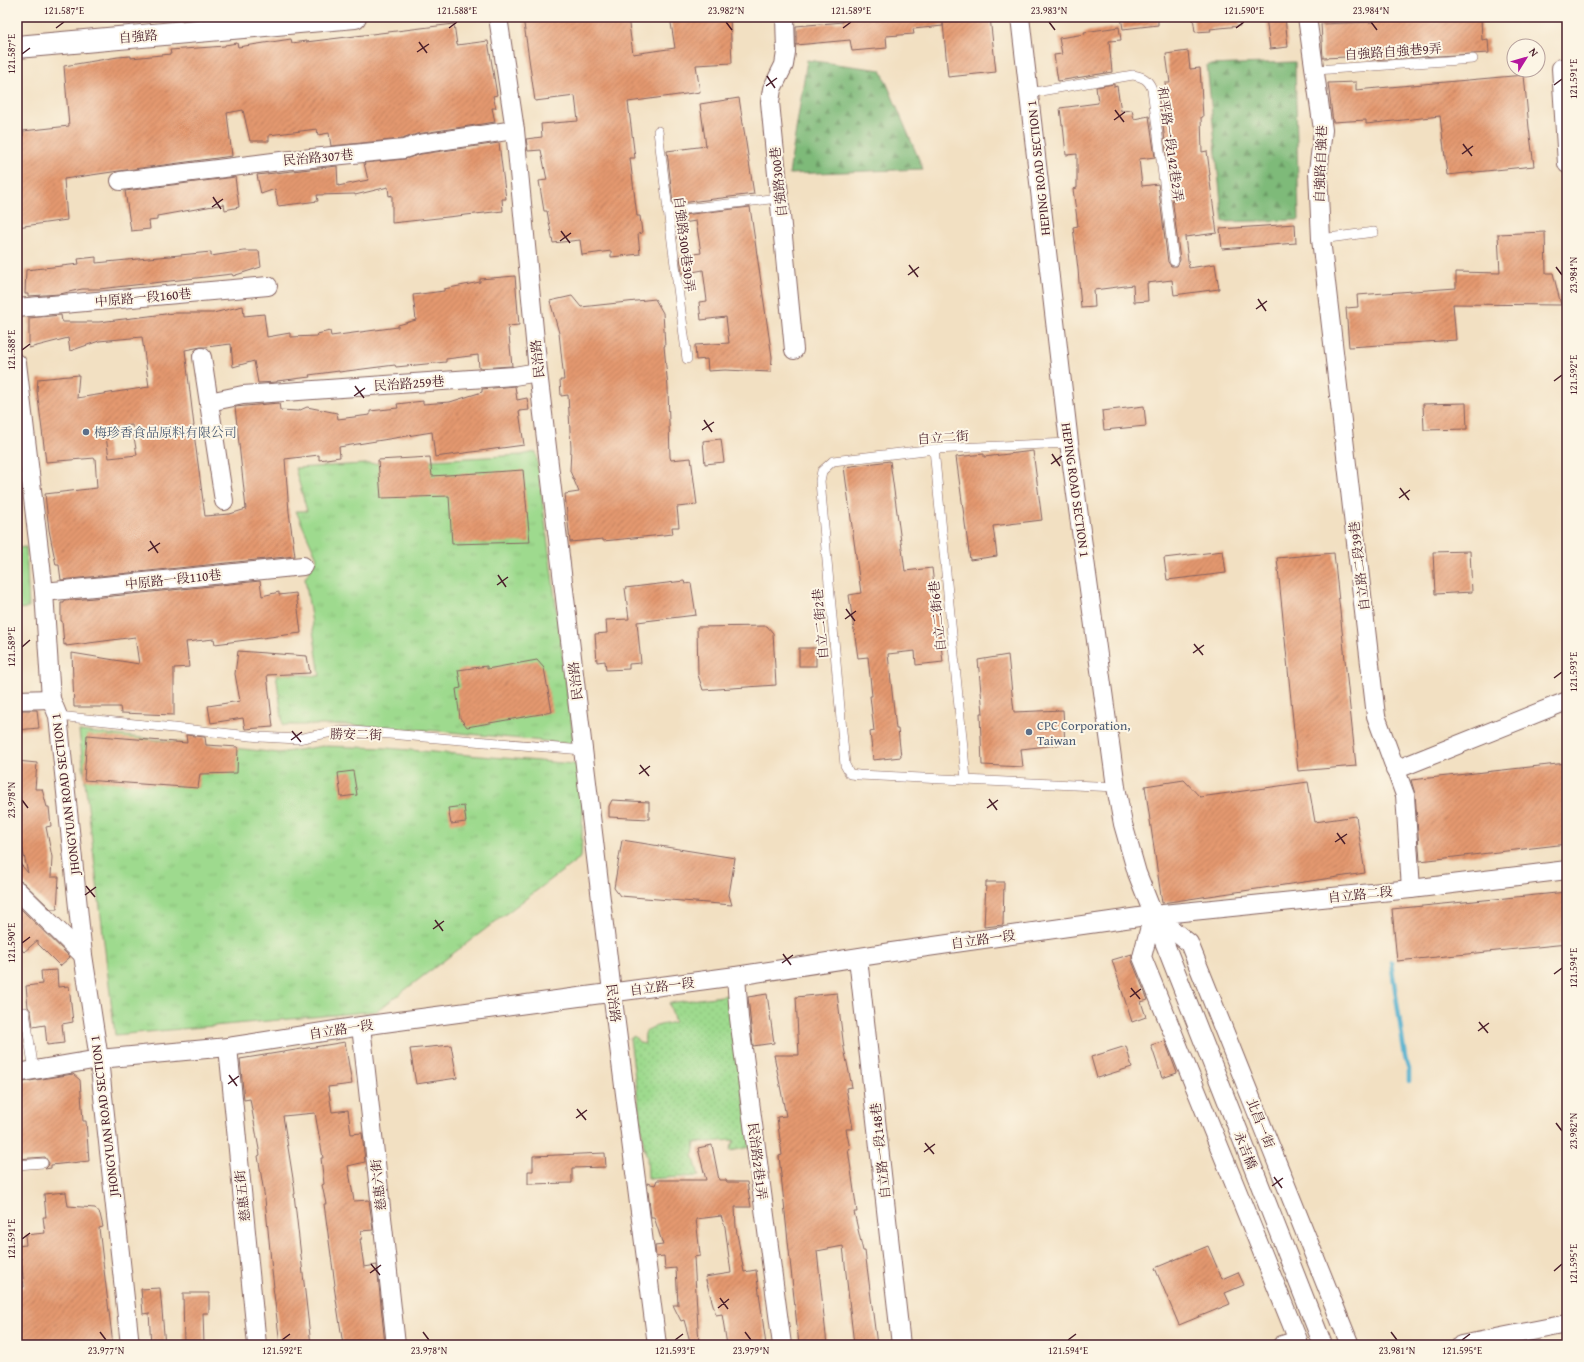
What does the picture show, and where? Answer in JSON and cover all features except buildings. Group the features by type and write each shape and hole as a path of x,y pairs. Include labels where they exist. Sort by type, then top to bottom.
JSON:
{"street":[{"name":"自強路","path":"17,47 242,22 354,17"},
{"name":"民治路","path":"498,17 515,130 538,372 612,992 657,1345"},
{"name":"自強路300巷","path":"784,17 786,52 784,65 772,89 770,102 794,350"},
{"name":"HEPING ROAD SECTION 1","path":"1020,17 1069,443 1116,788 1123,824 1137,872 1168,955"},
{"name":"自強路自強巷","path":"1307,17 1316,70 1323,130 1318,172 1321,239"},
{"path":"1561,68 1567,163"},
{"name":"民治路307巷","path":"120,181 281,161 404,149 419,144 515,130"},
{"name":"自立路二段39巷","path":"1321,239 1376,716 1404,795 1411,889"},
{"name":"中原路一段160巷","path":"17,308 268,286"},
{"path":"202,357 224,501"},
{"name":"JHONGYUAN ROAD SECTION 1","path":"17,363 44,592 51,699 58,716 83,955 99,1059 130,1345"},
{"name":"民治路259巷","path":"208,402 243,395 514,376 538,372"},
{"name":"中原路一段110巷","path":"44,592 303,566"},
{"path":"17,700 51,699"},
{"path":"1395,770 1567,701"},
{"name":"自立路二段","path":"1153,914 1411,889 1567,870"},
{"path":"17,890 83,955"},
{"path":"1153,914 1142,957 1298,1340 1282,1345"},
{"name":"自立路一段","path":"26,1072 99,1059 228,1047 361,1026 736,976 1153,914"},
{"name":"北昌一街","path":"1153,914 1189,943 1350,1345"},
{"name":"永吉橋","path":"1168,955 1323,1345"},
{"name":"自立路一段148巷","path":"858,958 901,1345"},
{"name":"民治路2巷1弄","path":"736,976 739,1018 782,1345"},
{"name":"慈惠六街","path":"361,1026 396,1345"},
{"name":"慈惠五街","path":"228,1047 257,1345"},
{"path":"1461,1345 1564,1321"}],"lane":[{"name":"自強路自強巷9弄","path":"1316,70 1473,59"},
{"name":"和平路一段142巷2弄","path":"1029,93 1133,75 1142,76 1148,81 1152,89 1174,261"},
{"name":"自強路300巷30弄","path":"658,131 687,359"},
{"path":"668,211 779,198"},
{"path":"1321,239 1374,232"},
{"name":"自立二街","path":"822,471 833,461 934,449 1069,443"},
{"name":"自立二街6巷","path":"934,449 966,779"},
{"name":"自立二街2巷","path":"822,471 820,482 845,765 850,774 966,779"},
{"name":"勝安二街","path":"58,716 260,737 298,739 332,732 353,732 583,750"},
{"path":"966,779 1116,788"},
{"path":"17,1013 25,1012 26,1072"},
{"path":"17,1164 43,1163"}],"green space":[{"path":"807,60 881,70 923,169 789,174"},
{"path":"1295,62 1299,220 1223,222 1207,65"},
{"path":"536,452 574,744 439,731 344,725 283,725 276,673 320,676 305,578 317,558 296,511 307,511 295,468 521,455"},
{"path":"26,547 29,608 17,609 17,548"},
{"path":"79,731 279,753 323,746 386,748 585,765 581,857 377,1011 115,1035"},
{"path":"729,995 751,1147 730,1151 734,1140 695,1143 693,1155 699,1176 648,1179 647,1157 644,1147 630,1039 634,1036 640,1043 645,1044 645,1034 649,1029 675,1022 669,1003"}],"waterway":[{"path":"1391,962 1405,1057 1409,1069 1409,1081"}],"place":[{"name":"梅珍香食品原料有限公司","path":"86,432"},
{"name":"CPC Corporation, Taiwan","path":"1029,732"}]}
